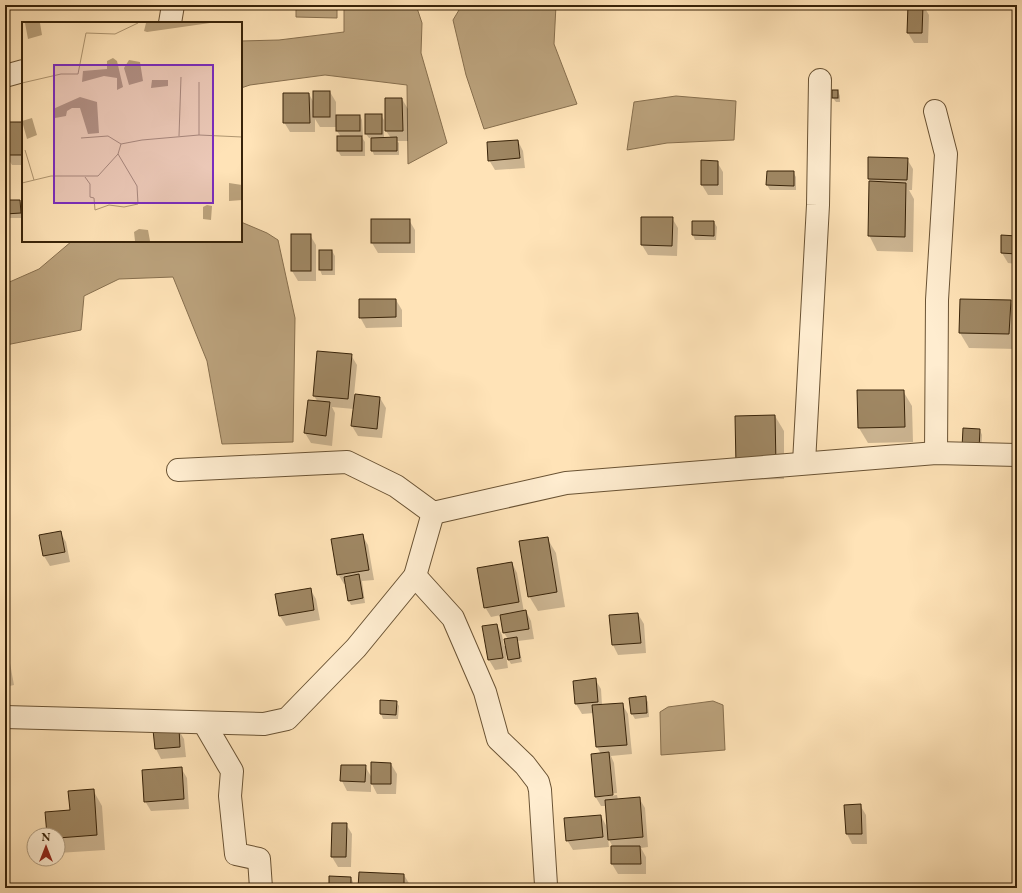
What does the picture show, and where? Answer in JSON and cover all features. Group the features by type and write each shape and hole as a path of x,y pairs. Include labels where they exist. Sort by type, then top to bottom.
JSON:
{"street":[{"path":"170,22 173,5"},
{"path":"5,76 22,71"},
{"path":"804,463 818,205 820,80"},
{"path":"935,111 946,154 937,300 936,453"},
{"path":"178,470 347,462 396,486 433,513 566,483 936,453 1017,455"},
{"path":"5,717 264,724 287,718 356,648 415,576 433,513"},
{"path":"415,576 453,618 485,692 498,739 525,765 538,782 540,790 545,888"},
{"path":"204,723 232,771 230,796 236,854 259,859 262,888"}],"shaded area":[{"path":"296,5 337,5 337,18 296,17"},
{"path":"344,5 416,5 422,23 421,53 447,143 408,164 407,85 325,75 250,85 242,88 242,41 279,40 344,32"},
{"path":"462,5 556,5 554,44 577,104 484,129 466,75 453,20"},
{"path":"676,96 736,101 734,140 667,143 627,150 634,102"},
{"path":"242,222 267,233 278,240 295,318 293,442 222,444 207,361 173,277 119,279 84,296 81,330 6,345 5,284 39,269 71,242 242,242"},
{"path":"713,701 723,705 725,750 661,755 660,712 668,707"}],"building":[{"path":"908,5 923,5 922,33 907,33"},
{"path":"832,90 838,90 838,98 832,98"},
{"path":"313,91 330,91 330,117 313,117"},
{"path":"283,93 309,93 310,123 283,123"},
{"path":"385,98 402,98 403,131 385,131"},
{"path":"365,114 382,114 382,134 365,134"},
{"path":"336,115 360,115 360,131 336,131"},
{"path":"5,122 22,122 22,155 5,155"},
{"path":"337,136 362,136 362,151 337,151"},
{"path":"397,137 397,151 371,151 371,138"},
{"path":"518,140 520,158 488,161 487,142"},
{"path":"868,157 908,158 907,180 868,179"},
{"path":"701,160 718,161 718,185 701,185"},
{"path":"767,171 794,171 794,186 766,185"},
{"path":"869,181 906,183 905,237 868,236"},
{"path":"5,200 20,200 21,213 5,214"},
{"path":"641,217 673,217 672,246 641,245"},
{"path":"371,219 410,219 410,243 371,243"},
{"path":"692,221 714,221 714,236 692,235"},
{"path":"291,234 311,234 311,271 291,271"},
{"path":"1001,235 1017,236 1017,254 1001,253"},
{"path":"319,250 332,250 332,270 319,270"},
{"path":"359,299 396,299 396,317 359,318"},
{"path":"960,299 1011,300 1009,334 959,333"},
{"path":"317,351 352,354 348,399 313,396"},
{"path":"857,390 904,390 905,427 858,428"},
{"path":"355,394 380,397 377,429 351,426"},
{"path":"308,400 330,402 326,436 304,433"},
{"path":"775,415 776,465 736,465 735,416"},
{"path":"963,428 980,429 979,449 962,448"},
{"path":"61,531 65,552 43,556 39,535"},
{"path":"363,534 369,570 337,575 331,539"},
{"path":"548,537 557,592 528,597 519,541"},
{"path":"512,562 519,602 484,608 477,568"},
{"path":"359,574 363,598 348,601 344,577"},
{"path":"311,588 314,610 279,616 275,594"},
{"path":"526,610 529,629 503,633 500,615"},
{"path":"638,613 641,643 612,645 609,615"},
{"path":"497,624 503,658 488,660 482,626"},
{"path":"517,637 520,658 508,660 504,639"},
{"path":"5,656 9,675 5,676"},
{"path":"596,678 598,702 575,704 573,681"},
{"path":"646,696 647,713 631,714 629,698"},
{"path":"380,700 397,701 396,715 380,714"},
{"path":"623,703 627,745 596,747 592,705"},
{"path":"179,728 180,747 155,749 153,730"},
{"path":"609,752 613,795 595,797 591,754"},
{"path":"371,762 391,763 391,784 371,784"},
{"path":"341,765 366,765 365,782 340,781"},
{"path":"182,767 184,799 144,802 142,770"},
{"path":"94,789 97,835 66,837 66,827 46,827 45,812 70,810 68,791"},
{"path":"640,797 643,837 608,840 605,800"},
{"path":"861,804 862,834 846,834 844,805"},
{"path":"601,815 603,837 566,841 564,818"},
{"path":"332,823 347,823 346,857 331,857"},
{"path":"611,846 640,846 641,864 611,864"},
{"path":"359,872 404,874 404,888 358,888"},
{"path":"329,876 351,877 351,888 329,888"}]}
